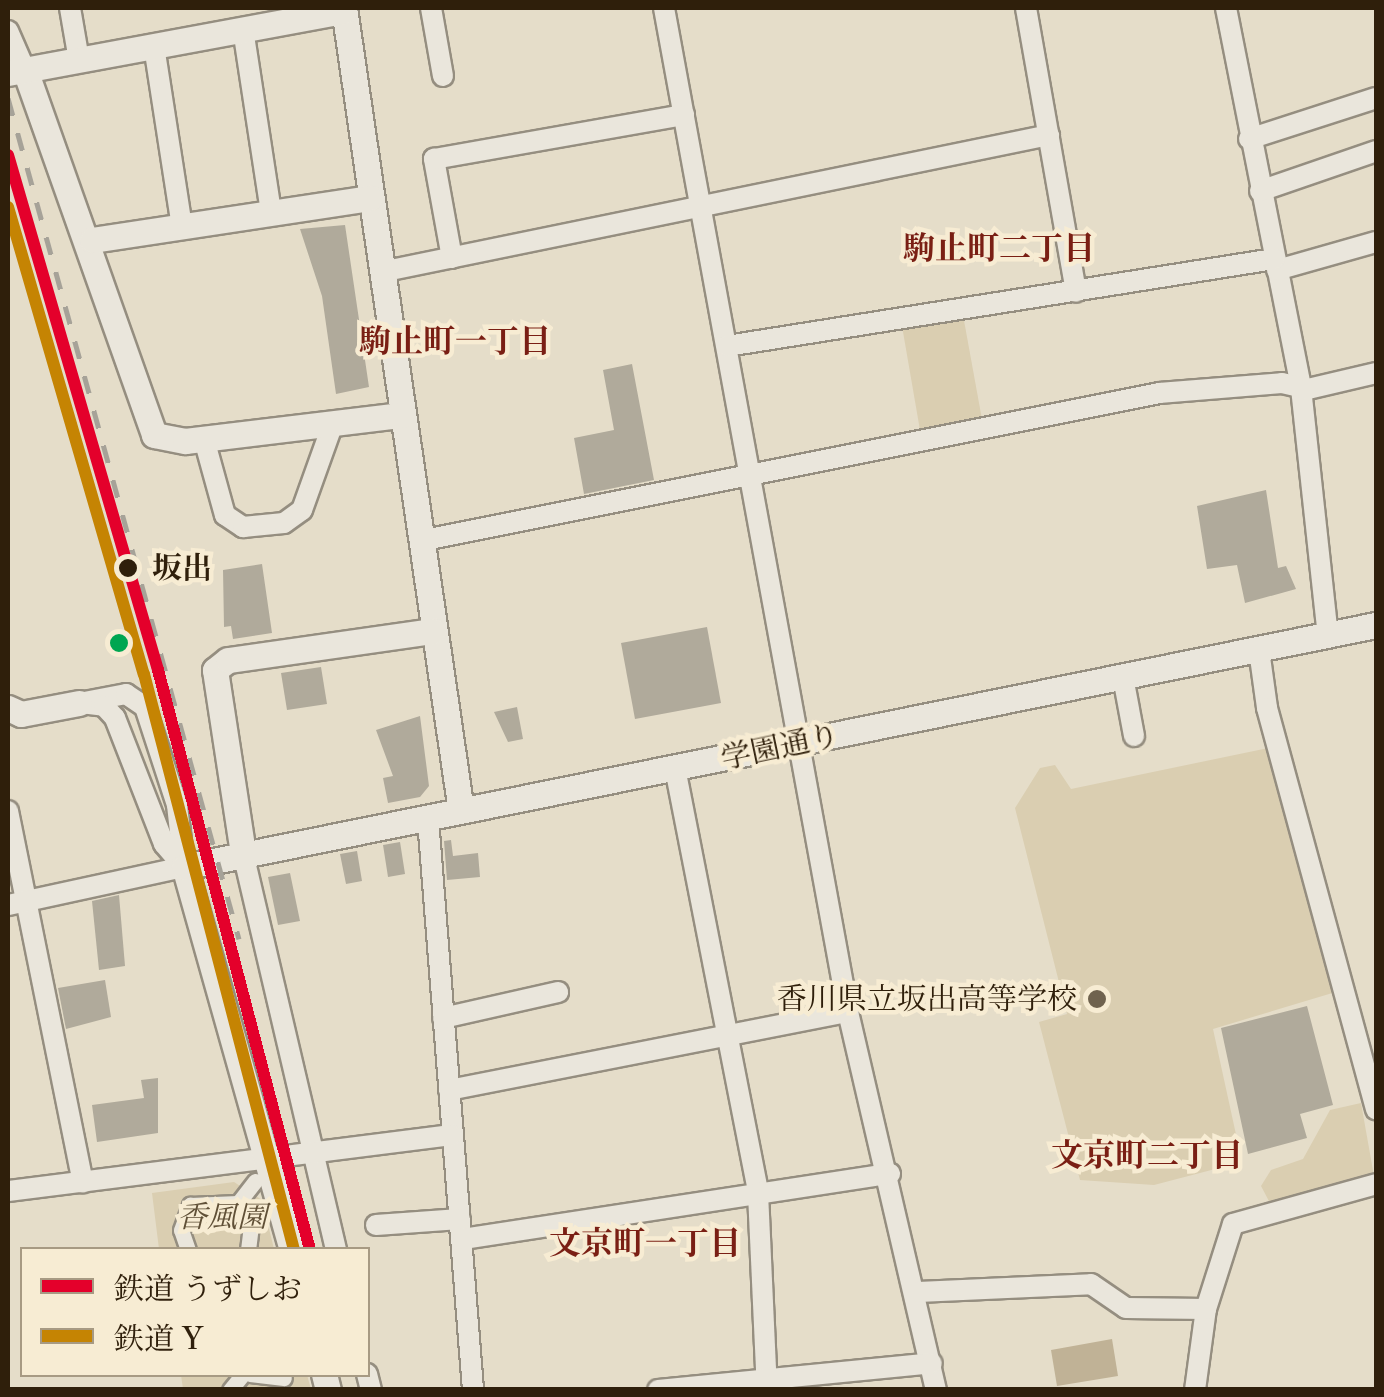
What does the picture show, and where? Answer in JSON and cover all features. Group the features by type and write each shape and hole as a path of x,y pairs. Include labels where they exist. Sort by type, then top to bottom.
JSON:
{"street":[{"path":"70,8 80,60"},
{"path":"432,8 443,76"},
{"path":"664,8 848,1012 918,1292 936,1390"},
{"path":"1026,8 1076,292"},
{"path":"1226,8 1301,388 1328,635"},
{"path":"16,72 344,9 460,811"},
{"path":"243,30 271,213"},
{"path":"8,31 16,72 92,240 154,435 169,442 401,415"},
{"path":"154,46 182,226"},
{"path":"1249,139 1376,98"},
{"path":"452,258 434,160 684,115"},
{"path":"380,272 1050,135"},
{"path":"1260,191 1376,152"},
{"path":"92,240 370,198"},
{"path":"727,346 1275,264 1376,242"},
{"path":"420,541 1160,393 1301,388 1376,373"},
{"path":"204,439 225,516 243,526 284,523 302,510 332,426"},
{"name":"学園通り","path":"184,867 1376,625"},
{"path":"335,1247 243,853 215,670 228,660 433,631"},
{"path":"1259,650 1267,708 1376,1109"},
{"path":"1123,677 1134,736"},
{"path":"8,708 21,714 126,694 145,707 177,805 184,867 262,1171 291,1247"},
{"path":"79,703 104,706 115,718 164,844 184,867"},
{"path":"676,768 758,1193 767,1384"},
{"path":"8,811 16,904 83,1183"},
{"path":"428,819 473,1390"},
{"path":"16,904 184,867"},
{"path":"443,1018 558,992"},
{"path":"449,1090 848,1012"},
{"path":"8,1191 262,1171 312,1156 451,1136"},
{"path":"238,1203 262,1171"},
{"path":"376,1224 461,1229 890,1174"},
{"path":"1195,1390 1206,1309 1233,1224 1376,1184"},
{"path":"187,1247 181,1230 190,1205 238,1203"},
{"path":"238,1203 251,1226 248,1247"},
{"path":"918,1292 1091,1284 1126,1308 1206,1309"},
{"path":"658,1390 767,1384 932,1363"}],"green space":[{"path":"963,315 983,425 921,436 902,326"},
{"path":"1273,747 1339,991 1213,1029 1242,1162 1154,1185 1080,1180 1039,1022 1067,1014 1015,808 1040,768 1055,765 1071,789"},
{"path":"1361,1103 1374,1176 1271,1205 1261,1186 1271,1170 1303,1159 1330,1110"},
{"name":"香風園","path":"234,1182 262,1200 274,1247 159,1247 152,1193"},
{"path":"181,1377 308,1377 311,1389 183,1389"}],"shaded area":[{"path":"1112,1339 1118,1376 1057,1386 1051,1350"}],"building":[{"path":"345,225 369,387 336,394 322,296 300,229"},
{"path":"632,364 654,480 584,494 574,438 614,430 603,370"},
{"path":"1266,490 1278,568 1286,566 1296,589 1245,603 1237,565 1207,569 1197,506"},
{"path":"262,564 272,633 233,639 231,626 224,627 223,570"},
{"path":"707,627 721,703 635,719 621,643"},
{"path":"321,667 327,704 287,710 281,673"},
{"path":"517,707 523,739 508,742 494,712"},
{"path":"420,716 429,786 420,797 388,803 383,778 393,776 376,730"},
{"path":"451,840 453,856 478,853 480,877 447,880 444,841"},
{"path":"400,842 405,874 388,877 383,845"},
{"path":"357,851 362,881 346,884 340,854"},
{"path":"290,873 300,921 278,925 268,877"},
{"path":"119,895 125,966 99,970 92,901"},
{"path":"105,980 111,1017 66,1029 58,988"},
{"path":"1307,1006 1333,1105 1300,1114 1307,1138 1248,1154 1221,1028"},
{"path":"158,1078 158,1133 97,1142 92,1105 144,1098 141,1080"}],"railway":[{"path":"8,98 239,939"}],"rail line":[{"name":"うずしお","path":"8,155 158,670 309,1247"},
{"name":"Y","path":"8,207 144,674 293,1247"}],"place":[{"name":"坂出","path":"128,568"},
{"name":"香川県立坂出高等学校","path":"1097,999"}],"district":[{"name":"駒止町二丁目","path":"999,248"},
{"name":"駒止町一丁目","path":"455,341"},
{"name":"文京町二丁目","path":"1147,1155"},
{"name":"文京町一丁目","path":"645,1243"}]}
